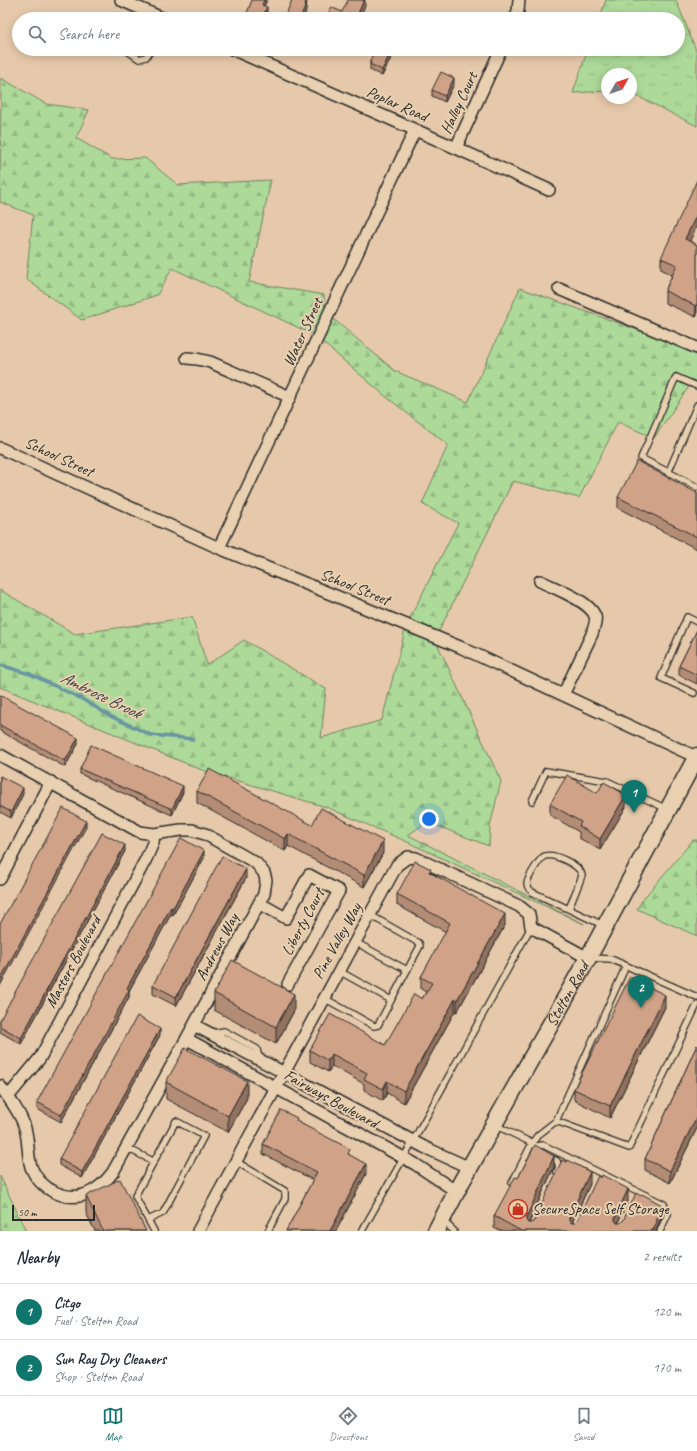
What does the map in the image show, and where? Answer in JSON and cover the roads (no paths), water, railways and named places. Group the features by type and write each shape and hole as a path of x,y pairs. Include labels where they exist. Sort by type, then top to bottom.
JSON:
{"main road":[{"name":"Stelton Road","path":"439,1226 494,1124 606,926 697,757"}],"street":[{"path":"121,0 137,12"},
{"path":"518,12 519,0"},
{"name":"Poplar Road","path":"248,56 549,190"},
{"name":"Halley Court","path":"456,148 498,56"},
{"name":"Water Street","path":"219,548 415,130"},
{"path":"559,289 697,348"},
{"path":"187,358 210,362 290,396"},
{"name":"School Street","path":"0,448 219,548 460,647 697,757"},
{"path":"540,581 584,603 591,609 595,616 595,625 592,634 563,695"},
{"name":"Andrews Way","path":"0,755 140,832 154,834 192,830 205,834 256,863 264,873 266,880 264,894 187,1039 113,1172 99,1187 90,1193 78,1196 63,1195 49,1190 42,1183 32,1168 29,1160 24,1124 0,1086"},
{"path":"0,879 51,782"},
{"name":"Masters Boulevard","path":"8,1097 40,1058 146,859 153,843 154,834"},
{"name":"Pine Valley Way","path":"198,1231 237,1162 397,865 408,857 416,858 518,906 529,914 531,927"},
{"name":"Liberty Court","path":"259,903 286,918 310,875 339,891 288,984"},
{"path":"531,927 588,958"},
{"name":"Fairways Boulevard","path":"194,1025 413,1141 470,1168"},
{"name":"Fairways Boulevard","path":"187,1039 216,1059 276,1088 403,1158 457,1192"}],"lane":[{"path":"135,56 139,59 147,56"},
{"path":"697,386 676,377 640,458 697,487"},
{"path":"668,473 697,405"},
{"path":"694,693 661,678 687,617 697,622"},
{"path":"532,801 546,771 607,781 669,810"},
{"path":"569,910 573,896 582,878 581,872 573,864 554,856 544,856 540,859 528,881 528,888 534,894 569,910 606,926"},
{"path":"324,998 374,1026 378,1025 420,946 419,943 370,915"},
{"path":"362,1231 531,927"},
{"path":"355,942 407,970"},
{"path":"588,958 610,959 697,997"},
{"path":"512,1183 535,1144 538,1135 556,1121 626,966"},
{"path":"339,971 391,1000"},
{"path":"556,1121 629,1148 697,1005"},
{"path":"148,1220 163,1213 204,1136 176,1121 135,1196 148,1220 154,1231"},
{"path":"494,1124 535,1144 543,1145 664,1204 668,1214 660,1231"},
{"path":"535,1144 540,1153 557,1161 559,1167 553,1181"},
{"path":"127,1148 153,1161"},
{"path":"237,1162 285,1191 285,1199 268,1231"},
{"path":"597,1179 600,1173"},
{"path":"634,1198 637,1191"},
{"path":"439,1226 454,1231"}],"waterway":[{"name":"Ambrose Brook","path":"0,665 30,674 82,699 110,716 151,735 193,739"}],"place":[{"name":"Citgo","path":"634,813"},
{"name":"Sun Ray Dry Cleaners","path":"641,1008"},
{"name":"SecureSpace Self Storage","path":"518,1209"}]}
